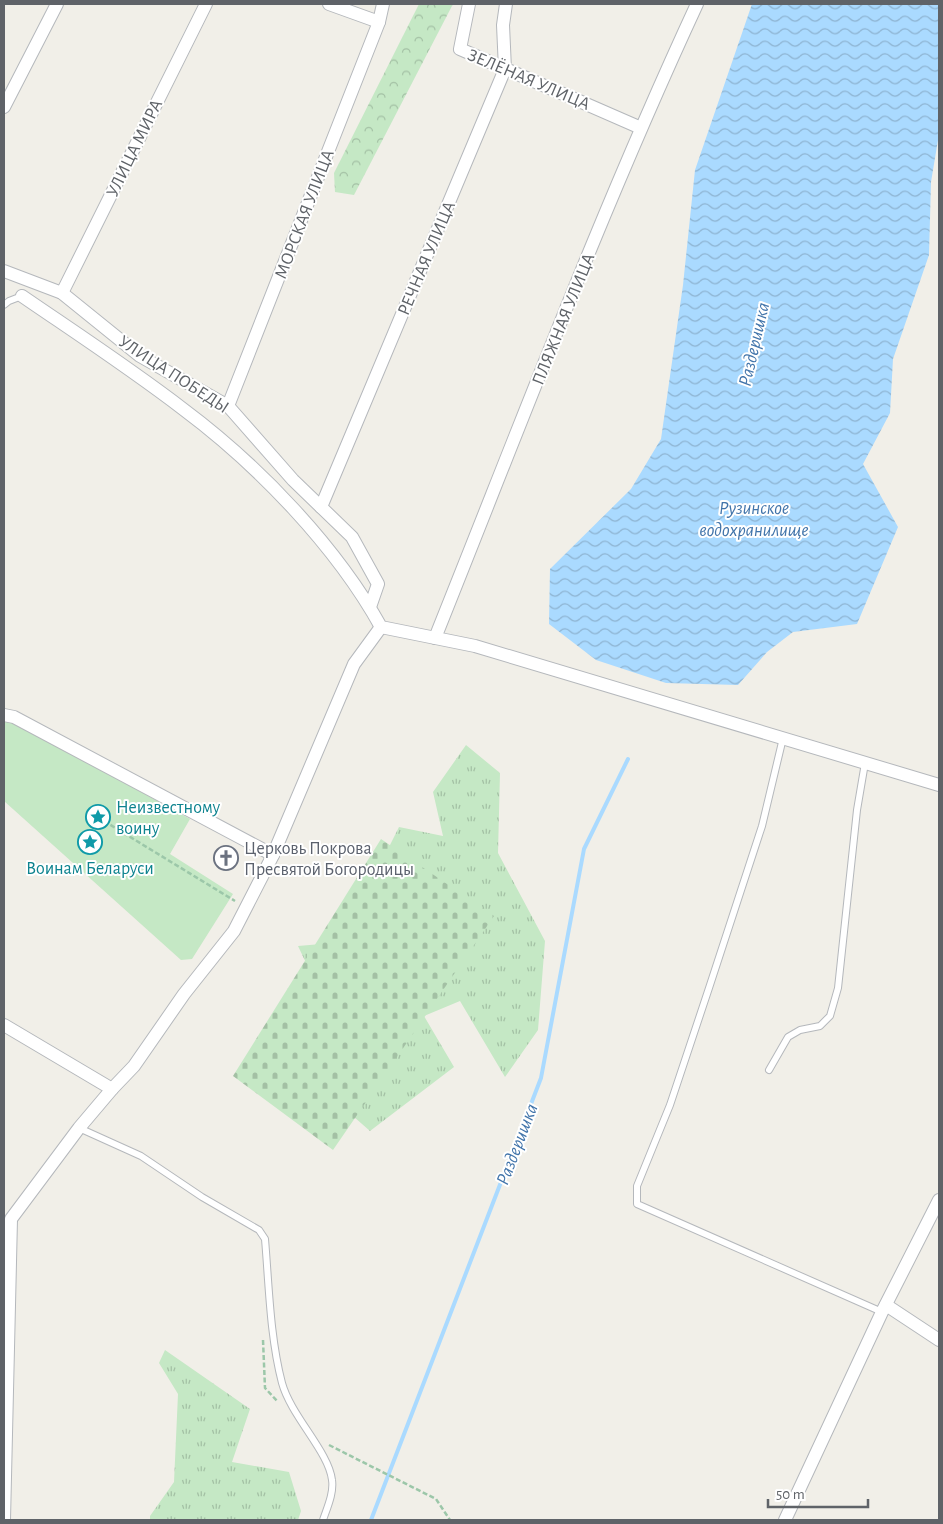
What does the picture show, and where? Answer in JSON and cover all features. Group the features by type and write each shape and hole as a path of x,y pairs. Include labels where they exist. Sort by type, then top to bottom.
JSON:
{"street":[{"path":"4,107 57,4"},
{"name":"УЛИЦА МИРА","path":"62,293 206,4"},
{"path":"329,4 379,22 383,4"},
{"name":"ЗЕЛЁНАЯ УЛИЦА","path":"469,4 460,49 641,128"},
{"name":"РЕЧНАЯ УЛИЦА","path":"321,507 505,69 503,25 506,4"},
{"name":"ПЛЯЖНАЯ УЛИЦА","path":"435,638 641,128 697,4"},
{"name":"МОРСКАЯ УЛИЦА","path":"228,406 379,22"},
{"name":"УЛИЦА ПОБЕДЫ","path":"4,271 62,293 140,356 228,406 293,480 352,537 378,584 370,606"},
{"path":"22,296 184,410 260,475 341,563 370,606 381,627"},
{"path":"381,627 475,646 784,737 939,785"},
{"path":"4,1520 7,1218 79,1128 134,1066 184,994 234,931 273,855 354,664 381,627"},
{"path":"4,715 14,717 273,855"},
{"path":"4,1025 112,1089"},
{"path":"785,1520 884,1309 939,1200"},
{"path":"884,1309 939,1340"}],"lane":[{"path":"4,305 9,300 22,296"},
{"path":"784,737 762,826 670,1105 637,1186 637,1204 884,1309"},
{"path":"769,1070 788,1037 800,1030 820,1026 830,1016 838,988 857,810 865,762"},
{"path":"79,1128 141,1156 202,1197 259,1230 265,1239 277,1360 282,1383 288,1402 328,1466 332,1480 332,1492 323,1520"}],"path":[{"path":"101,811 104,814 104,820 101,824 95,824 91,818 92,813 101,811"},
{"path":"104,820 246,908"},
{"path":"379,1470 436,1499 450,1520"}],"green space":[{"path":"419,4 453,4 354,195 335,192 334,173"},
{"path":"4,719 11,720 190,819 170,854 233,894 192,959 181,960 4,801"},
{"path":"466,745 500,773 498,853 545,941 538,1030 505,1077 460,1001 424,1016 454,1067 370,1131 265,1039 318,988 298,946 390,938 369,887 399,827 443,836 433,792"},
{"path":"381,839 494,916 333,1150 233,1076"},
{"path":"165,1350 250,1409 232,1462 289,1472 301,1511 298,1520 150,1520 150,1516 174,1482 178,1394 159,1363"}],"water":[{"name":"Рузинское водохранилище","path":"752,4 939,4 939,134 931,182 929,255 893,359 890,413 863,464 898,527 857,624 793,632 767,652 738,685 666,683 596,660 549,624 550,569 631,489 661,439 683,285 695,170"}],"waterway":[{"name":"Раздеришка","path":"371,1520 541,1078 584,849 628,759"}],"place":[{"name":"Неизвестному воину","path":"98,817"},
{"name":"Воинам Беларуси","path":"90,842"},
{"name":"Церковь Покрова Пресвятой Богородицы","path":"226,858"}]}
